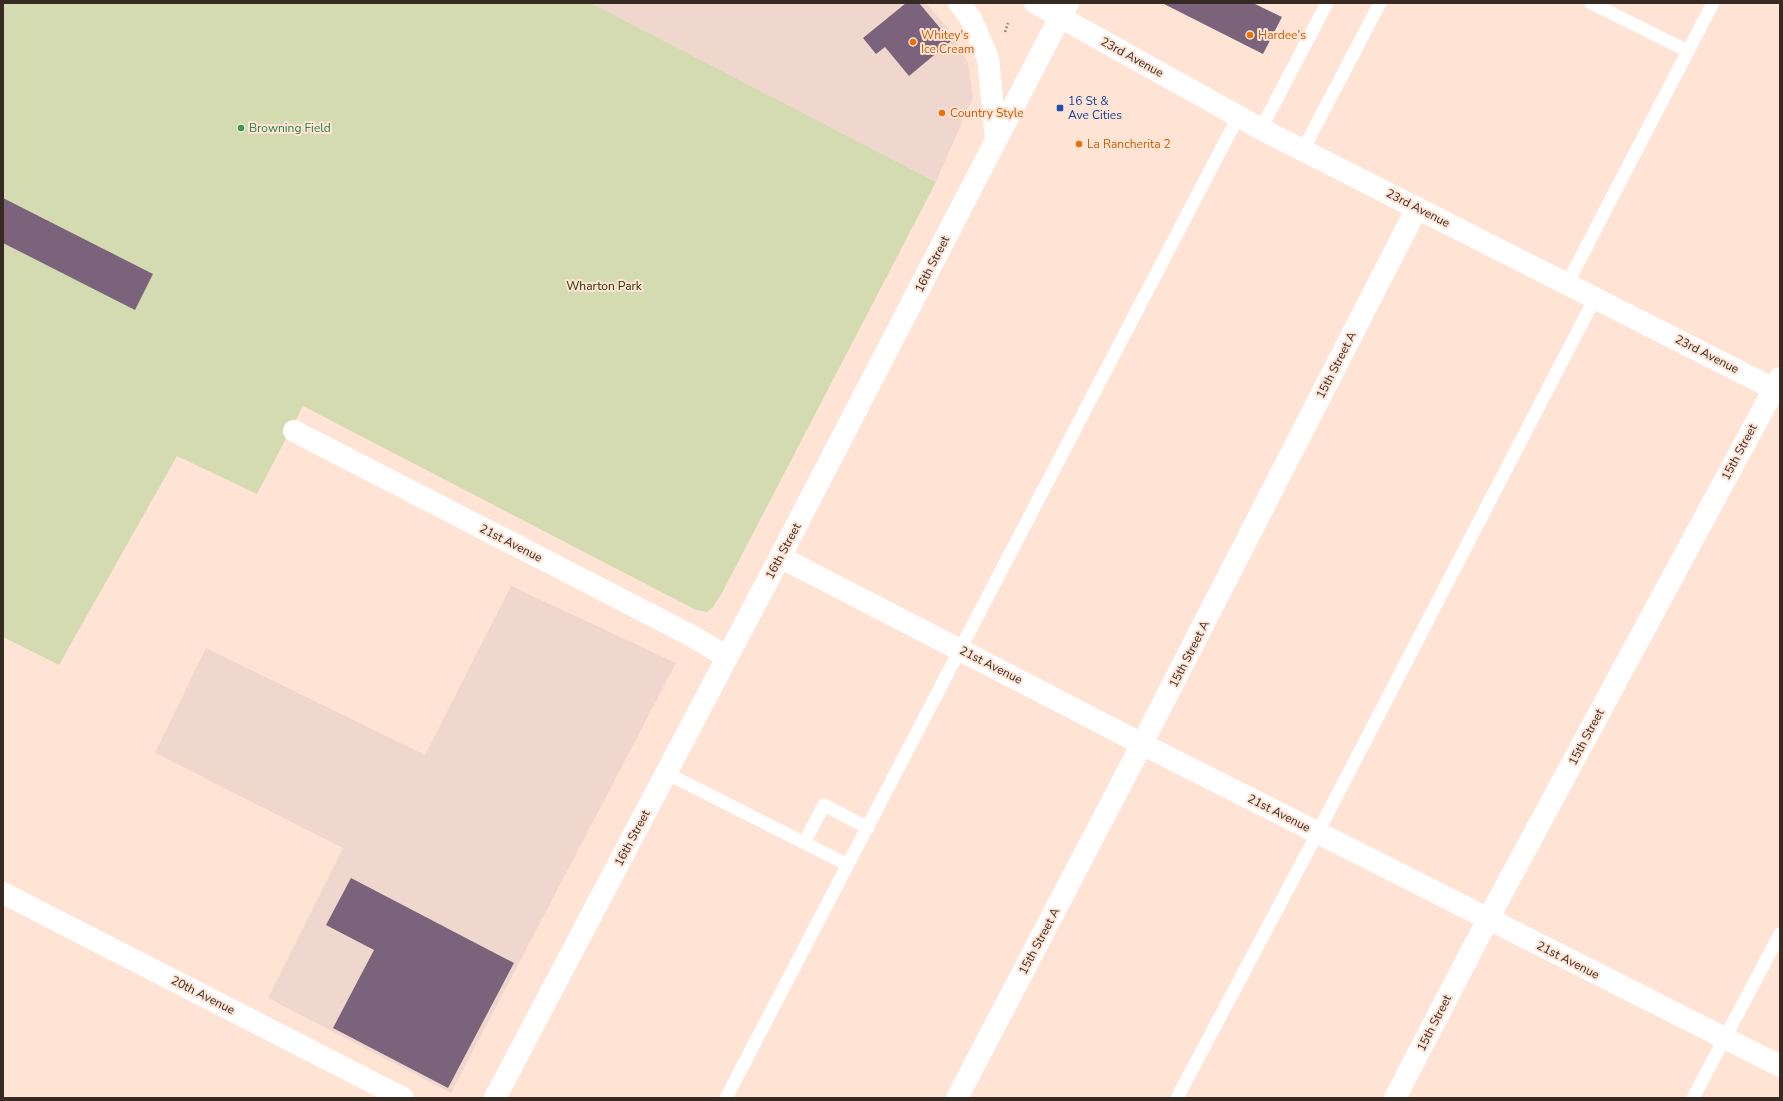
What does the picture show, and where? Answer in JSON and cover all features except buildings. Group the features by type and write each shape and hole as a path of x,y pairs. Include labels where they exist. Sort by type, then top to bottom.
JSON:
{"street":[{"path":"959,3 971,19 988,58 996,139"},
{"name":"23rd Avenue","path":"1035,3 1064,10 1238,117 1261,129 1595,298 1778,386"},
{"name":"16th Street","path":"495,1098 780,557 1064,10"},
{"name":"15th Street A","path":"957,1098 1142,744 1417,208"},
{"name":"15th Street","path":"1395,1098 1488,919 1778,386"},
{"name":"21st Avenue","path":"294,431 692,636 727,657"},
{"name":"21st Avenue","path":"780,557 961,649 1142,744 1780,1066"},
{"name":"20th Avenue","path":"3,892 403,1098"}],"lane":[{"path":"1261,129 1327,3"},
{"path":"1303,150 1380,3"},
{"path":"1591,3 1688,51"},
{"path":"1567,284 1713,3"},
{"path":"726,1098 1238,117"},
{"path":"1177,1098 1318,832 1595,298"},
{"path":"666,773 848,865"},
{"path":"804,843 824,805 868,828"},
{"path":"1693,1098 1780,934"}],"shaded area":[{"path":"591,3 926,3 948,28 968,63 973,97 936,182"},
{"path":"511,586 676,663 451,1093 268,998 343,848 155,753 206,648 425,755"}],"green space":[{"name":"Wharton Park","path":"3,3 591,3 936,182 722,593 713,607 707,612 696,610 303,406 257,494 177,456 59,665 3,637"}],"place":[{"name":"Hardee's","path":"1250,35"},
{"name":"Whitey's Ice Cream","path":"913,42"},
{"name":"16 St & Ave Cities","path":"1060,108"},
{"name":"Country Style","path":"942,113"},
{"name":"Browning Field","path":"241,128"},
{"name":"La Rancherita 2","path":"1079,144"}]}
